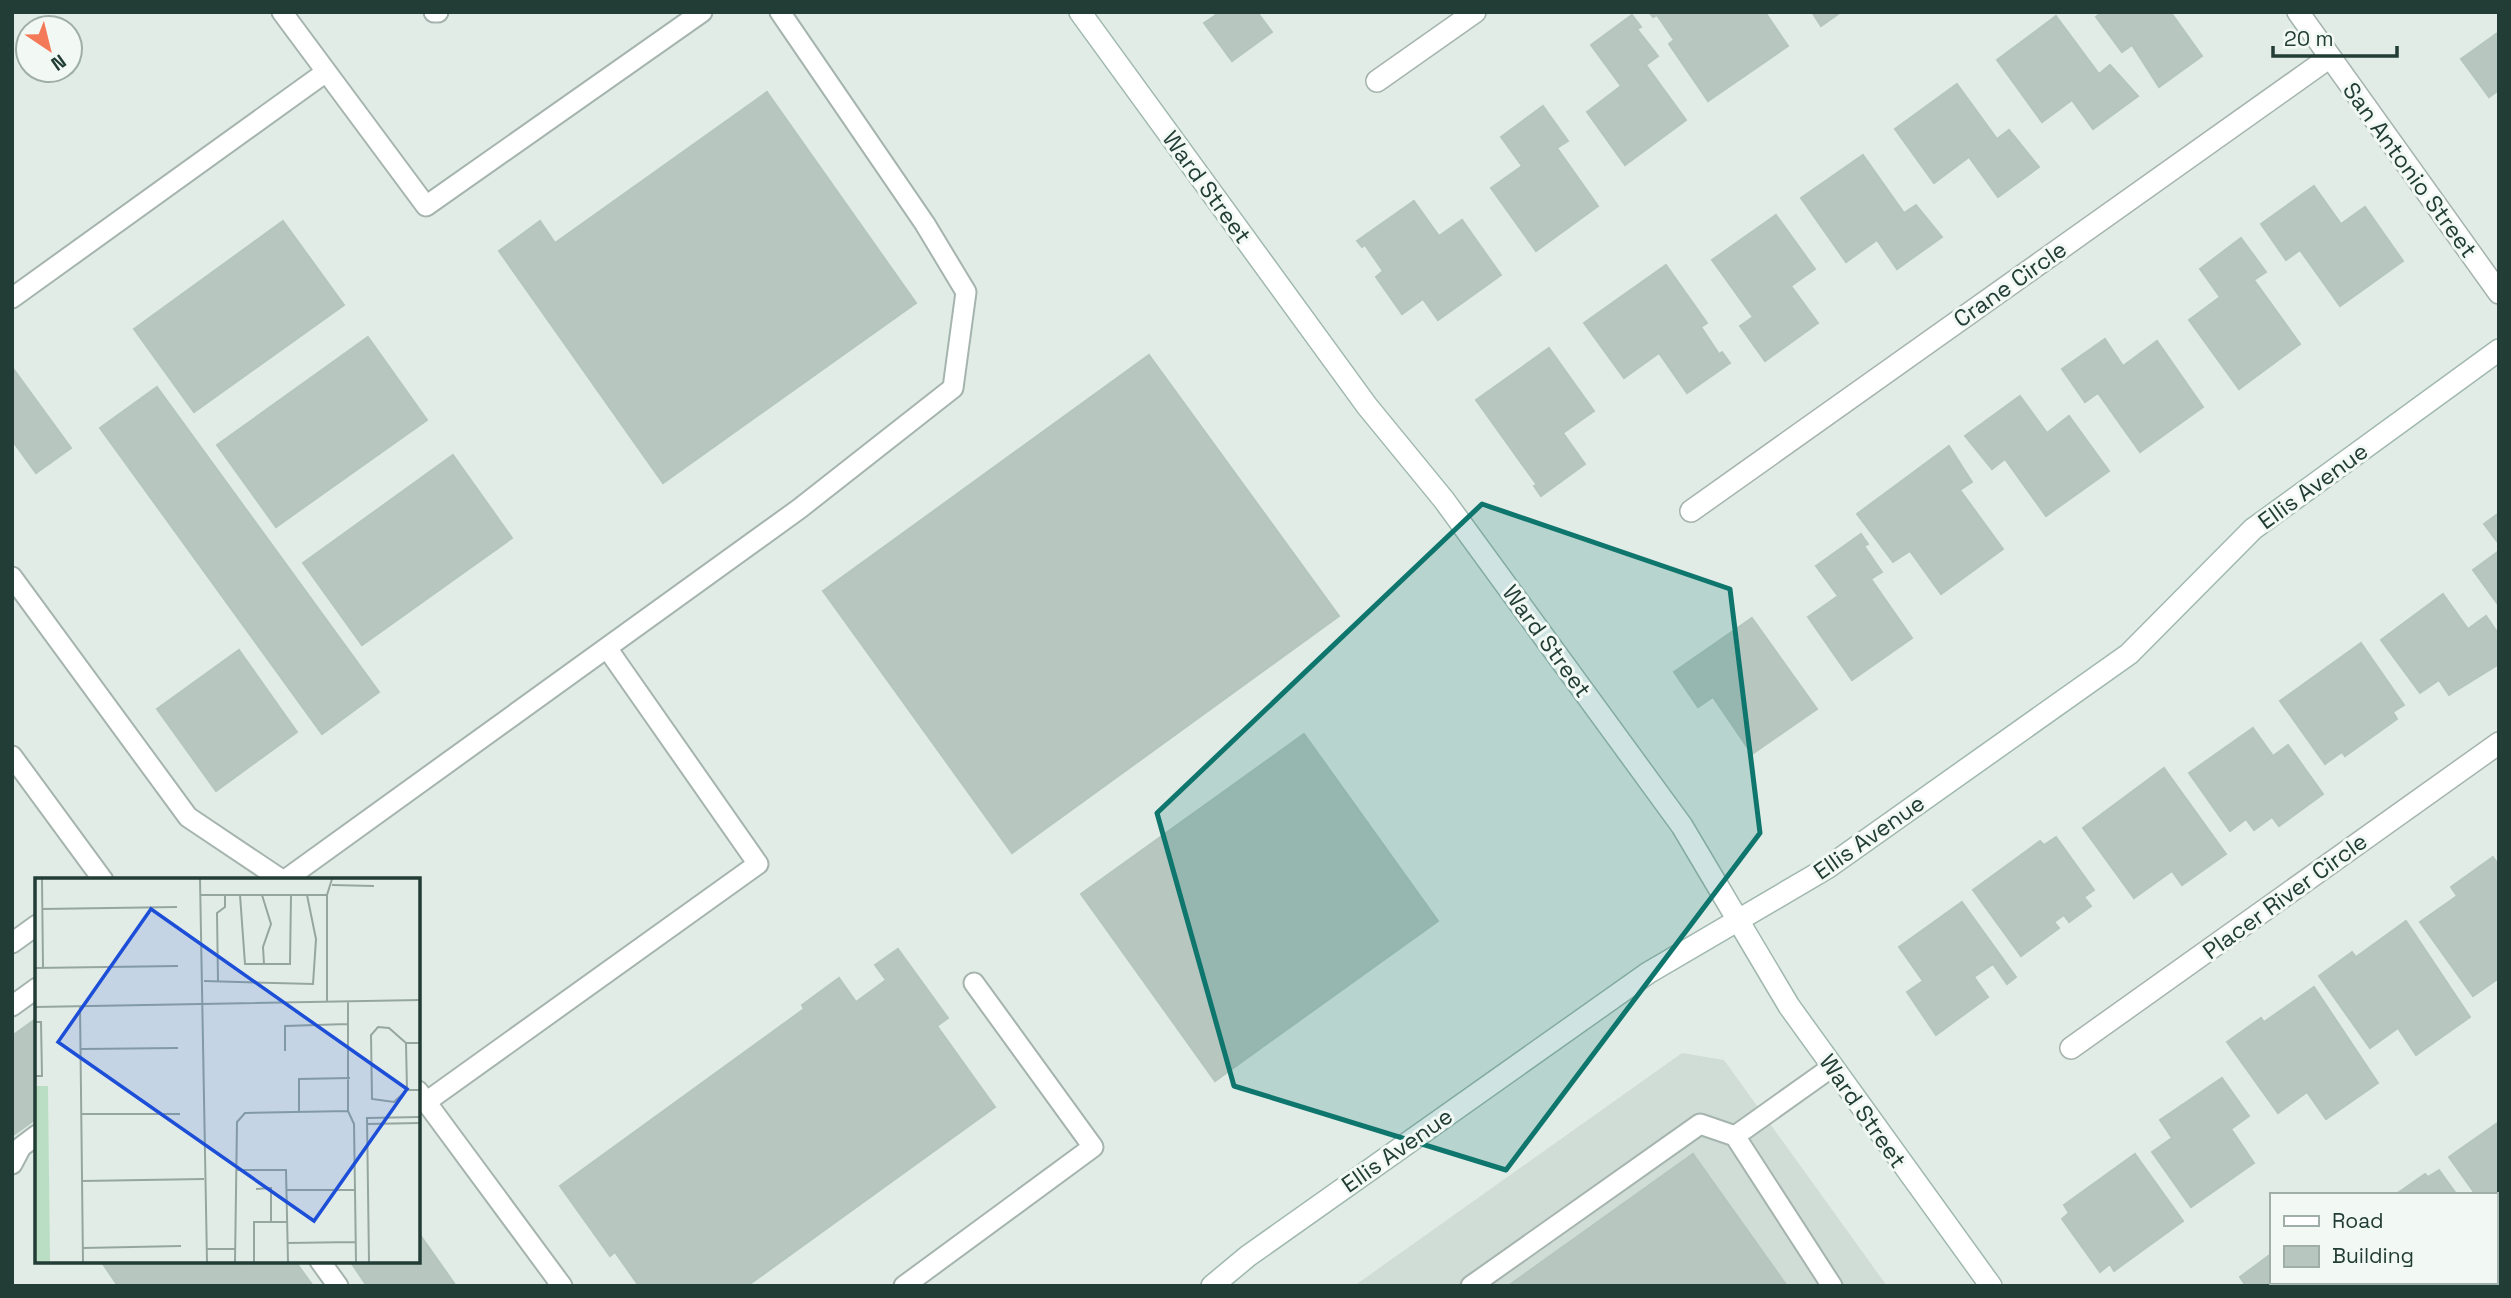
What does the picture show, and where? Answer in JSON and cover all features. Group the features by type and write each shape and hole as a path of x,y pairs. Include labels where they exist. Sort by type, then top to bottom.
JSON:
{"street":[{"name":"Ward Street","path":"1080,12 1367,406 1444,500 1682,825 1789,1006 1991,1286"},
{"path":"1377,81 1475,12"},
{"name":"San Antonio Street","path":"2298,12 2499,293"},
{"name":"Crane Circle","path":"1691,511 2330,57"},
{"name":"Ellis Avenue","path":"1212,1286 1248,1256 1648,973 1827,867 2129,654 2253,529 2499,350"},
{"name":"Placer River Circle","path":"2071,1048 2499,743"}],"lane":[{"path":"282,12 426,206 702,12"},
{"path":"287,878 799,509 953,388 966,292 925,224 780,12"},
{"path":"12,298 326,72"},
{"path":"12,578 188,817 281,878"},
{"path":"562,1286 422,1097 758,864 607,648"},
{"path":"12,756 100,878"},
{"path":"12,943 35,926"},
{"path":"904,1286 1093,1147 974,983"},
{"path":"12,1006 35,989"},
{"path":"1735,1136 1832,1067"},
{"path":"1471,1286 1700,1124 1735,1136 1832,1286"},
{"path":"12,1164 21,1147 35,1136"},
{"path":"321,1263 338,1286"}],"highlighted area":[{"path":"1482,504 1730,589 1760,833 1506,1170 1234,1086 1157,813"}],"shaded area":[{"path":"1682,1053 1724,1060 1887,1286 1354,1286"}],"building":[{"path":"1214,12 1257,12 1272,32 1232,61 1204,23 1216,15"},
{"path":"1649,12 1765,12 1788,46 1708,101 1669,44 1674,40 1657,15 1653,17"},
{"path":"1812,12 1841,12 1821,26"},
{"path":"2102,12 2174,12 2172,14 2202,56 2159,87 2132,45 2122,52 2096,17"},
{"path":"1632,15 1641,27 1637,29 1658,56 1646,65 1686,120 1625,165 1587,112 1621,86 1591,45"},
{"path":"2056,16 2099,74 2110,65 2138,96 2093,129 2072,100 2042,122 1997,60"},
{"path":"2499,32 2499,90 2489,97 2461,59"},
{"path":"1957,84 1997,139 2009,130 2039,167 1998,197 1969,157 1934,183 1895,129"},
{"path":"767,92 916,303 663,483 499,251 540,221 555,243"},
{"path":"1543,106 1568,141 1557,148 1598,206 1536,251 1491,188 1522,166 1501,137"},
{"path":"1863,155 1904,213 1916,205 1942,237 1897,269 1877,240 1846,262 1801,198"},
{"path":"2314,186 2341,224 2365,207 2403,261 2340,306 2300,250 2286,260 2261,224"},
{"path":"1414,201 1439,236 1462,220 1501,275 1438,320 1423,299 1402,314 1376,277 1383,271 1365,245 1362,247 1357,241"},
{"path":"1776,215 1815,269 1791,286 1818,323 1765,361 1740,326 1753,317 1712,260"},
{"path":"283,221 344,305 194,412 134,329"},
{"path":"2241,238 2266,272 2254,280 2300,344 2239,389 2189,320 2220,297 2200,269"},
{"path":"1666,265 1707,323 1701,327 1719,354 1722,352 1730,363 1687,393 1659,353 1624,378 1584,323"},
{"path":"368,337 427,420 276,527 217,445"},
{"path":"2105,339 2123,366 2157,341 2203,407 2140,452 2098,393 2085,402 2062,369"},
{"path":"1549,348 1594,411 1563,433 1585,464 1541,496 1534,486 1537,485 1476,400"},
{"path":"1149,355 1339,616 1012,853 823,591"},
{"path":"12,367 71,448 36,473 12,440"},
{"path":"157,387 379,692 322,734 100,428"},
{"path":"2020,396 2047,433 2069,416 2109,471 2046,516 2005,459 1992,469 1965,436"},
{"path":"1949,446 1972,482 1960,490 2003,549 1941,594 1910,551 1893,562 1857,514"},
{"path":"453,455 512,538 362,645 303,563"},
{"path":"2499,513 2499,544 2484,524"},
{"path":"1861,534 1868,544 1864,546 1882,572 1871,579 1912,638 1852,680 1808,617 1838,596 1816,566"},
{"path":"2499,551 2499,606 2473,570"},
{"path":"2443,594 2468,629 2486,616 2499,635 2499,664 2449,695 2439,680 2420,693 2381,640"},
{"path":"1752,618 1817,709 1752,754 1713,697 1698,707 1674,672"},
{"path":"2361,643 2404,705 2393,712 2397,719 2345,756 2342,752 2325,764 2280,701"},
{"path":"239,650 297,732 216,791 157,709"},
{"path":"2253,728 2273,756 2288,745 2323,794 2279,826 2272,817 2254,830 2246,819 2230,831 2189,773"},
{"path":"1304,734 1438,921 1215,1081 1081,894"},
{"path":"2164,768 2226,854 2182,885 2172,871 2134,898 2083,828"},
{"path":"2056,837 2094,890 2084,897 2091,906 2069,922 2064,915 2054,922 2059,928 2021,956 1973,890 2040,841 2044,845"},
{"path":"2493,857 2499,866 2499,978 2473,996 2420,922 2457,896 2451,887"},
{"path":"1962,902 2016,977 2007,984 1993,964 1974,977 1988,997 1936,1035 1907,992 1923,981 1899,947"},
{"path":"2406,921 2470,1017 2416,1055 2398,1028 2370,1048 2319,976 2352,952 2356,957"},
{"path":"898,949 948,1018 937,1026 995,1107 747,1286 639,1286 615,1252 610,1256 560,1186 804,1009 802,1005 839,978 856,1002 886,980 875,965"},
{"path":"2314,987 2378,1083 2326,1119 2307,1092 2278,1113 2227,1042 2261,1018 2264,1022"},
{"path":"35,1019 35,1119 12,1136 12,1036"},
{"path":"2222,1078 2249,1116 2231,1129 2254,1163 2191,1207 2152,1152 2172,1138 2160,1120"},
{"path":"2499,1122 2499,1220 2497,1221 2497,1193 2475,1193 2449,1157"},
{"path":"1693,1154 1787,1286 1508,1286"},
{"path":"2135,1154 2183,1221 2114,1271 2110,1264 2100,1272 2062,1219 2069,1213 2064,1205"},
{"path":"2439,1170 2456,1193 2398,1193 2425,1174 2428,1177"},
{"path":"420,1235 456,1286 367,1286 351,1263 420,1263"},
{"path":"2270,1255 2270,1284 2365,1286 2246,1286 2240,1277"},
{"path":"102,1263 239,1263 241,1266 245,1263 296,1263 313,1286 118,1286"}]}
